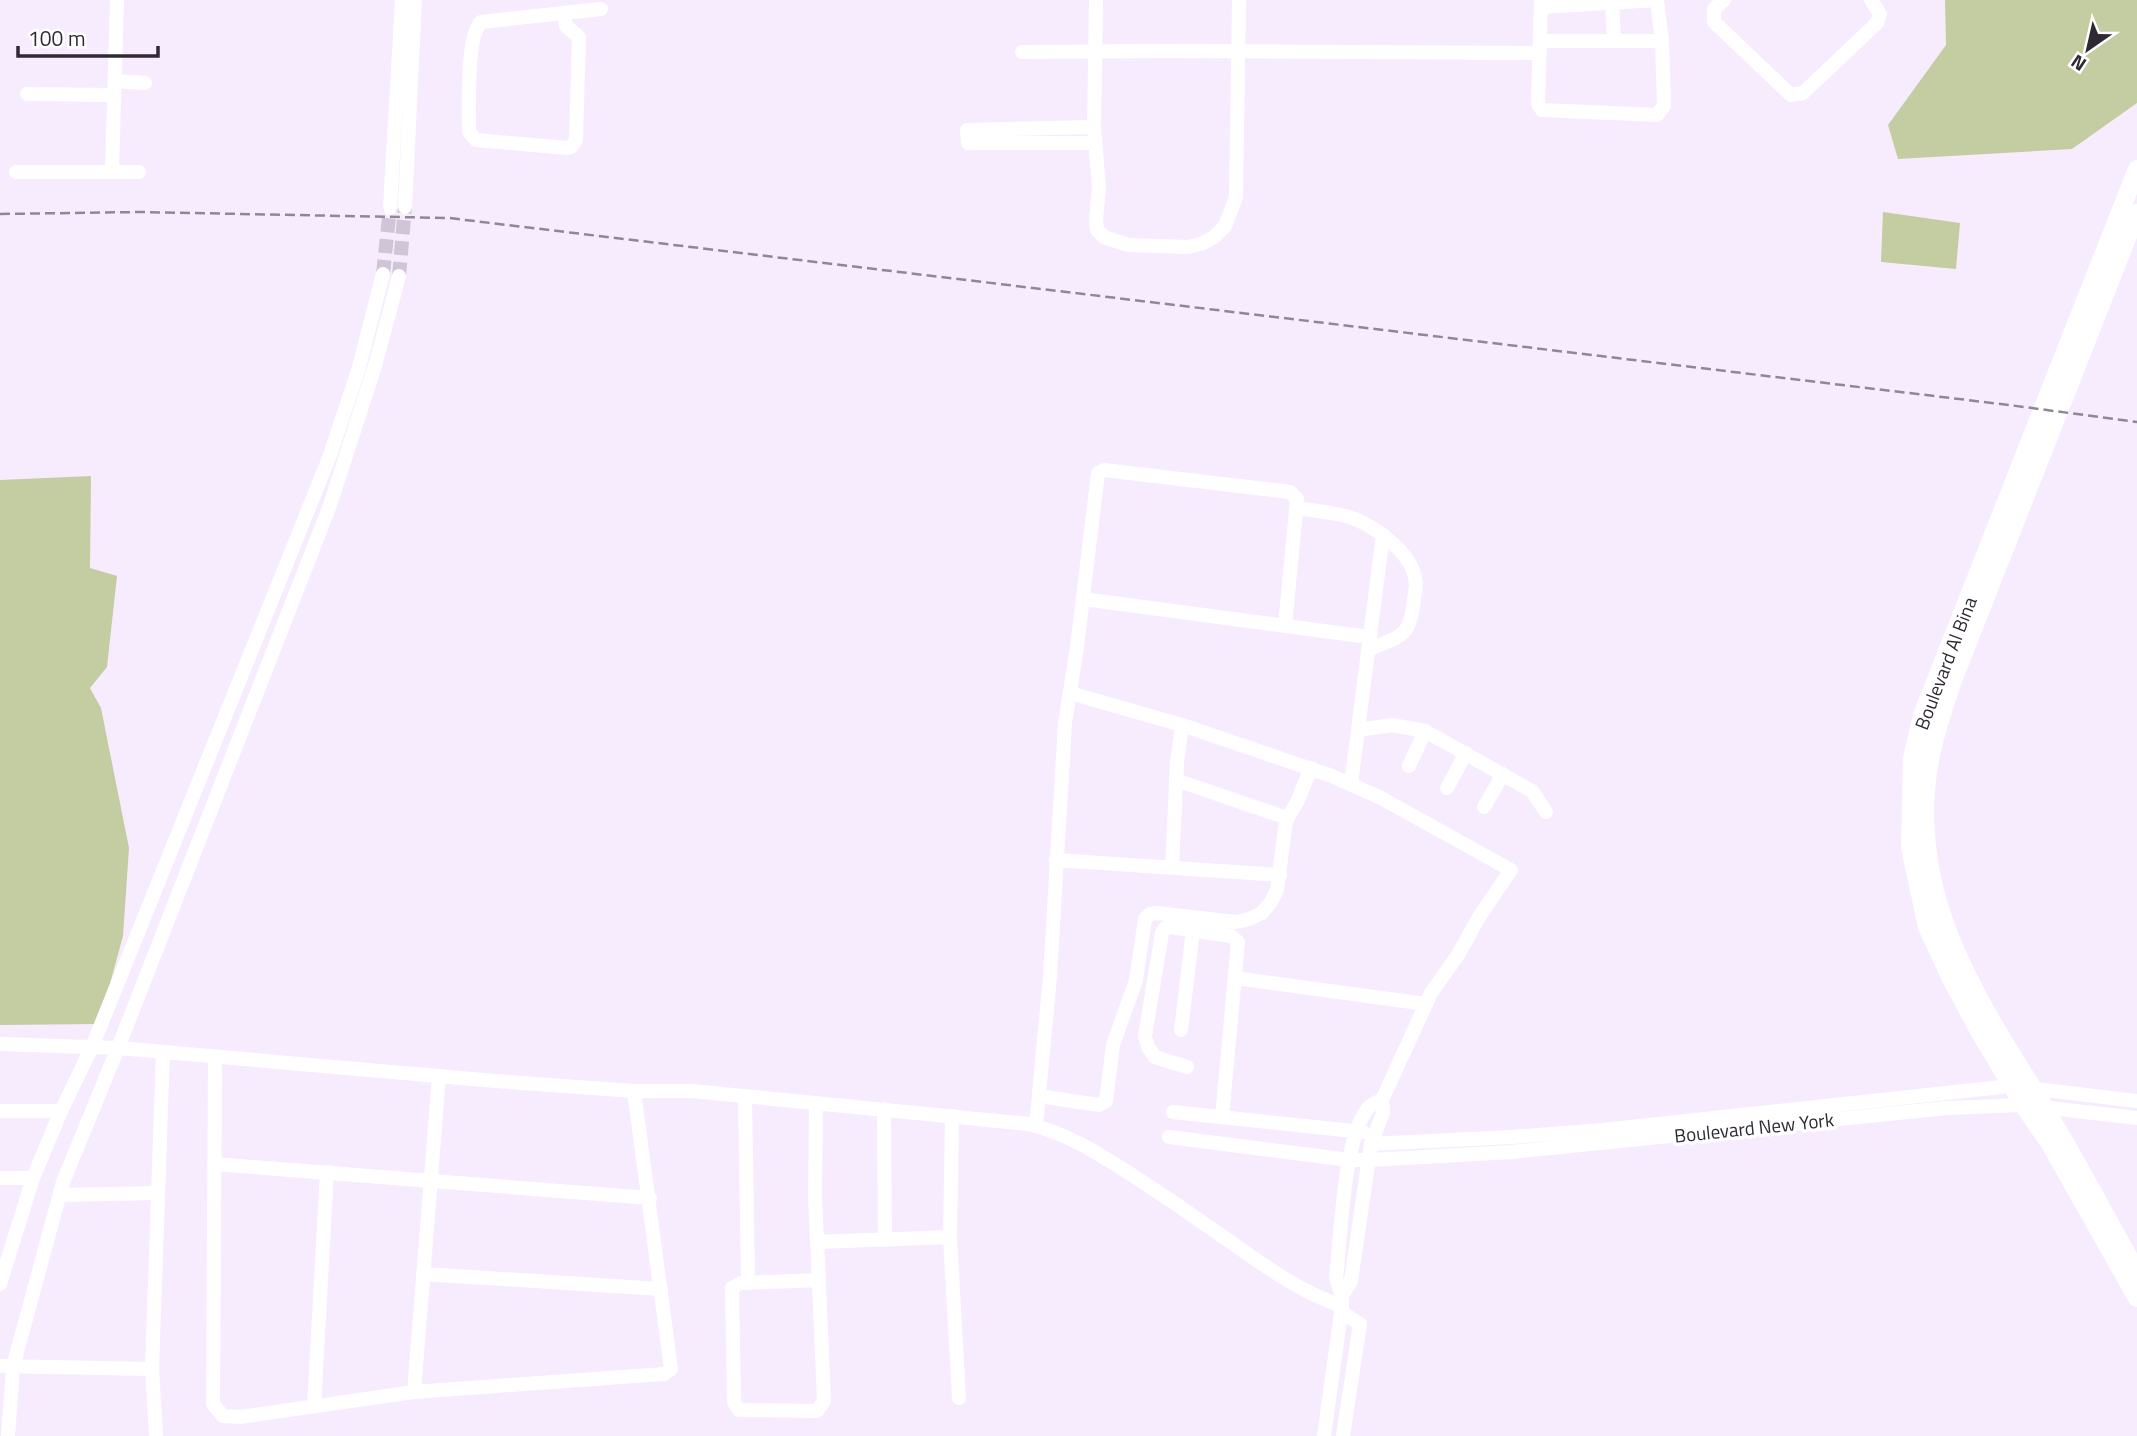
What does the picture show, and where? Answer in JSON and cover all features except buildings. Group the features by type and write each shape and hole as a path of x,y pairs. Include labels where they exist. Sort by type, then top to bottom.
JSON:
{"main road":[{"name":"Boulevard Al Bina","path":"2137,169 1922,715 1912,758 1910,848 1927,927 1951,979 2011,1086 2050,1144 2137,1298"},
{"name":"Boulevard Al Bina","path":"2137,213 1952,683 1930,761 1926,803 1927,853 1953,947 2005,1046 2032,1087 2137,1272"}],"street":[{"path":"112,172 117,0"},
{"path":"402,0 398,207 415,0"},
{"path":"1096,0 1094,127 1099,188 1097,230 1104,237 1129,245 1188,247 1214,237 1225,226 1236,197 1239,0"},
{"path":"1724,0 1714,9 1714,22 1791,95 1797,95 1803,93 1877,23 1880,17 1878,9 1871,0"},
{"path":"1657,1 1662,41 1664,106 1657,115 1542,110 1538,104 1541,4 1657,1"},
{"path":"1612,4 1614,41"},
{"path":"570,9 566,26 579,37 574,144 567,148 476,140 469,132 470,64 476,26 481,22 570,9 601,9"},
{"path":"1023,52 1540,47 1614,41 1662,41"},
{"path":"27,94 114,88 145,83"},
{"path":"1094,127 1023,136 1095,143"},
{"path":"16,172 139,172"},
{"path":"8,1436 6,1367 60,1195 329,508 383,274"},
{"path":"0,1284 33,1178 92,1047 329,458 352,412 398,276"},
{"path":"1036,1126 1050,976 1065,723 1097,476 1102,471 1290,492 1296,497 1296,508 1284,626"},
{"path":"1083,599 1284,626 1368,644 1404,633 1412,621 1416,582 1413,571 1391,541 1355,519 1296,508"},
{"path":"1351,784 1383,535"},
{"path":"1070,693 1182,725 1351,784 1511,870 1479,917 1458,955 1435,986 1382,1100 1383,1114 1373,1138 1350,1282 1342,1305 1324,1436"},
{"path":"1172,867 1176,780 1182,725"},
{"path":"1357,730 1392,725 1424,731 1532,791 1546,812"},
{"path":"1409,766 1424,731"},
{"path":"1447,788 1466,753"},
{"path":"1039,1096 1099,1105 1106,1101 1112,1045 1136,980 1147,916 1156,913 1236,922 1262,913 1277,890 1284,828 1311,768"},
{"path":"1484,807 1503,774"},
{"path":"1176,780 1287,818"},
{"path":"1056,860 1279,875"},
{"path":"1187,1067 1155,1057 1148,1047 1145,1035 1162,933 1165,928 1170,927 1237,939 1222,1117"},
{"path":"1181,1030 1193,930"},
{"path":"1235,978 1426,1004"},
{"path":"0,1044 118,1048 634,1091 692,1091 1036,1126 1071,1138 1093,1150 1180,1206 1286,1281 1310,1294 1342,1305 1360,1324 1343,1436"},
{"path":"156,1436 152,1368 163,1052"},
{"path":"215,1057 213,1404 223,1416 240,1418 414,1392 664,1374 671,1369 634,1091"},
{"path":"414,1392 439,1076"},
{"name":"Boulevard New York","path":"1168,1138 1350,1160 1370,1160 1778,1118 2011,1086 2137,1101"},
{"path":"745,1096 748,1283"},
{"path":"1342,1305 1336,1278 1350,1160 1356,1132 1369,1107 1382,1100"},
{"path":"816,1103 817,1242 819,1280 824,1401 817,1411 742,1412 734,1406 731,1291 737,1284 819,1280"},
{"name":"Boulevard New York","path":"1778,1118 2023,1105 2137,1118"},
{"path":"884,1110 885,1240"},
{"path":"0,1111 61,1111"},
{"name":"Boulevard New York","path":"1173,1112 1356,1132 1373,1138 1512,1144"},
{"path":"952,1116 950,1237 959,1398"},
{"path":"214,1164 650,1198"},
{"path":"314,1406 327,1172"},
{"path":"0,1178 33,1178"},
{"path":"60,1195 158,1193"},
{"path":"817,1242 950,1237"},
{"path":"423,1274 661,1289"},
{"path":"6,1367 152,1368"}],"green space":[{"path":"1945,0 2137,0 2137,103 2072,149 1898,159 1888,125 1946,45"},
{"path":"1883,212 1960,223 1956,269 1881,262"},
{"path":"91,476 90,568 117,576 107,667 90,688 101,708 129,848 123,936 99,1024 0,1025 0,480"}],"tunnel":[{"path":"399,276 405,207"},
{"path":"383,274 390,208"}],"railway":[{"path":"0,214 139,212 449,218 2137,422"}]}
